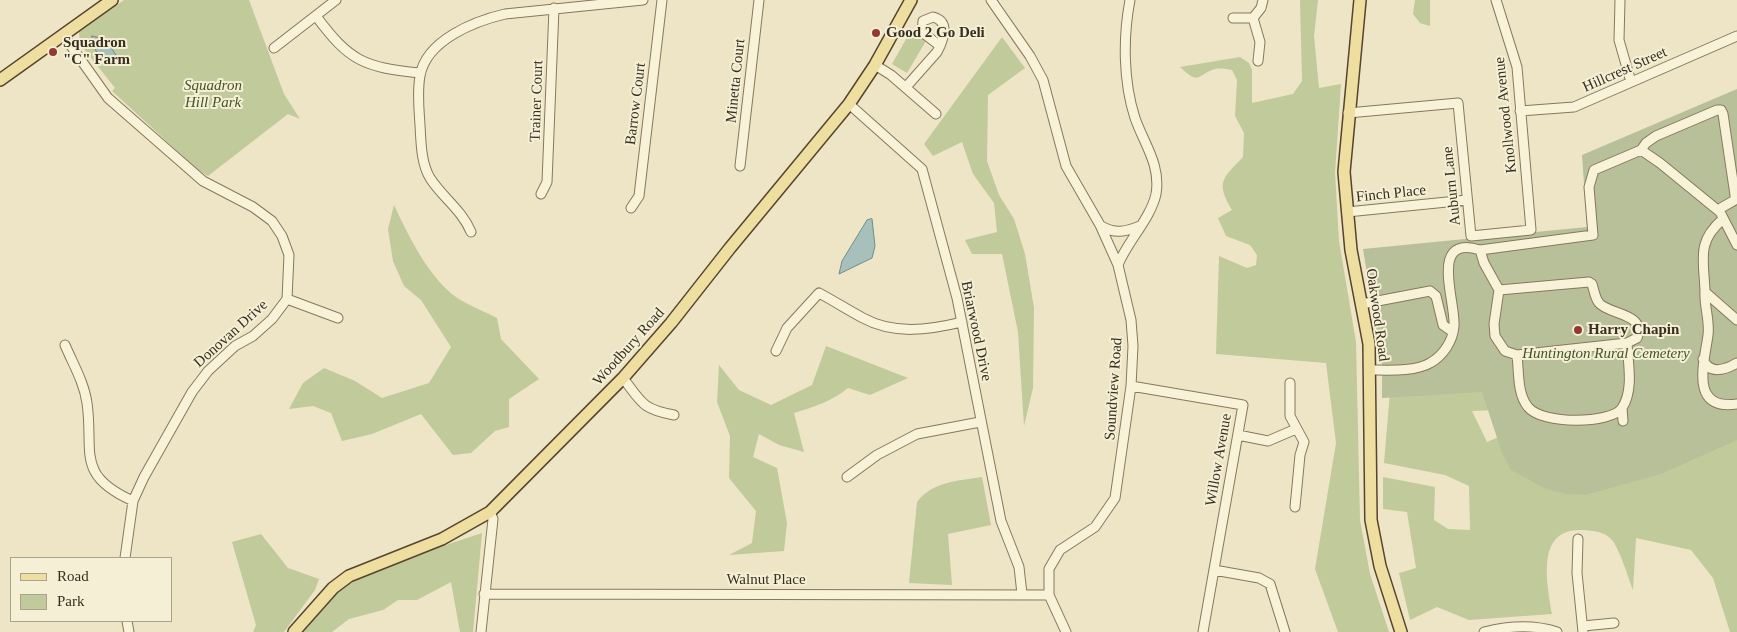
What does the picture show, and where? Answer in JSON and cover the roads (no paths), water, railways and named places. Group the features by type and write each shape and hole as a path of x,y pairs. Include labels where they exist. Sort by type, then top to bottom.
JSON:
{"main road":[{"path":"0,80 112,0"},
{"name":"Woodbury Road","path":"294,632 333,588 349,576 442,539 490,512 623,378 671,323 730,248 849,104 875,65 911,0"},
{"name":"Oakwood Road","path":"1360,0 1344,172 1347,212 1368,344 1370,370 1371,520 1380,566 1401,632"}],"street":[{"path":"274,48 336,0"},
{"path":"471,232 458,210 429,177 422,153 418,91 420,73 430,55 444,40 463,27 505,14 643,0"},
{"name":"Barrow Court","path":"631,208 640,196 662,0"},
{"name":"Minetta Court","path":"740,166 759,0"},
{"name":"Soundview Road","path":"991,0 1030,56 1043,80 1066,166 1100,225 1118,264 1131,320 1133,346 1131,386 1115,498 1095,527 1060,550 1053,560 1049,575 1049,594 1066,632"},
{"path":"1118,264 1155,196 1158,180 1154,162 1134,116 1130,94 1125,35 1130,0"},
{"path":"1258,61 1259,37 1254,18 1261,8 1263,0"},
{"name":"Knollwood Avenue","path":"1496,0 1517,67 1531,230"},
{"path":"1620,0 1619,40 1631,82"},
{"name":"Trainer Court","path":"541,194 548,182 554,8"},
{"path":"316,16 344,51 360,61 376,67 420,73"},
{"path":"1233,18 1254,18"},
{"name":"Donovan Drive","path":"64,36 108,98 203,181 253,207 272,221 282,236 289,256 287,299 272,319 253,336 234,346 208,371 192,392 133,501 125,557"},
{"name":"Hillcrest Street","path":"1520,111 1574,108 1737,36"},
{"path":"906,87 937,52 940,46"},
{"path":"875,65 906,87 936,114"},
{"name":"Auburn Lane","path":"1348,113 1458,103 1471,236 1531,230"},
{"name":"Briarwood Drive","path":"849,104 922,169 962,322 980,422 1001,521 1019,567 1022,594"},
{"path":"1370,370 1426,365 1439,357 1454,332 1449,282 1450,258 1456,250 1466,247 1480,250 1595,235 1590,187 1594,170 1640,150 1656,136 1721,110 1726,126 1735,200 1721,208 1721,216 1710,230 1704,243 1705,292 1709,334 1703,358 1701,377 1706,391 1720,402 1737,404"},
{"path":"1640,150 1671,172 1721,216 1737,245"},
{"name":"Finch Place","path":"1347,212 1467,200"},
{"path":"1100,225 1110,232 1125,232 1140,226"},
{"path":"1480,250 1484,262 1499,290 1494,324 1495,336 1505,351 1517,355 1627,343 1637,338 1638,329 1636,324 1626,316 1599,303 1593,282 1499,290"},
{"path":"1362,304 1430,291 1436,296 1443,325 1454,332"},
{"path":"1705,292 1737,320"},
{"path":"776,351 787,328 819,293 864,319 888,328 914,330 962,322"},
{"path":"287,299 338,318"},
{"path":"1624,421 1622,408 1629,389 1627,343"},
{"path":"65,345 83,386 86,400 88,447 92,466 102,482 116,493 133,501"},
{"path":"1517,355 1522,394 1526,406 1534,414 1548,419 1578,420 1614,414 1622,408"},
{"path":"1703,358 1709,367 1718,370 1725,370 1737,363"},
{"path":"623,378 641,402 652,411 674,415"},
{"path":"1290,383 1290,416 1304,442 1300,455 1295,507"},
{"name":"Willow Avenue","path":"1131,386 1242,405 1203,632"},
{"path":"847,477 877,455 917,434 980,422"},
{"path":"1238,435 1268,441 1296,429"},
{"path":"481,632 493,519 490,512"},
{"path":"1578,539 1582,630 1614,623"},
{"path":"1214,570 1259,578 1270,584 1285,632"},
{"name":"Walnut Place","path":"484,594 1049,594"},
{"path":"1484,632 1504,627 1533,627 1557,632"}],"water":[{"path":"92,36 105,39 116,55 115,62 109,65 99,60"},
{"path":"872,219 875,246 872,258 839,274 842,261 867,220"}],"place":[{"name":"Good 2 Go Deli","path":"876,33"},
{"name":"Squadron \"C\" Farm","path":"53,52"},
{"name":"Harry Chapin","path":"1578,330"}],"park label":[{"name":"Squadron Hill Park","path":"213,94"},
{"name":"Huntington Rural Cemetery","path":"1606,354"}]}
